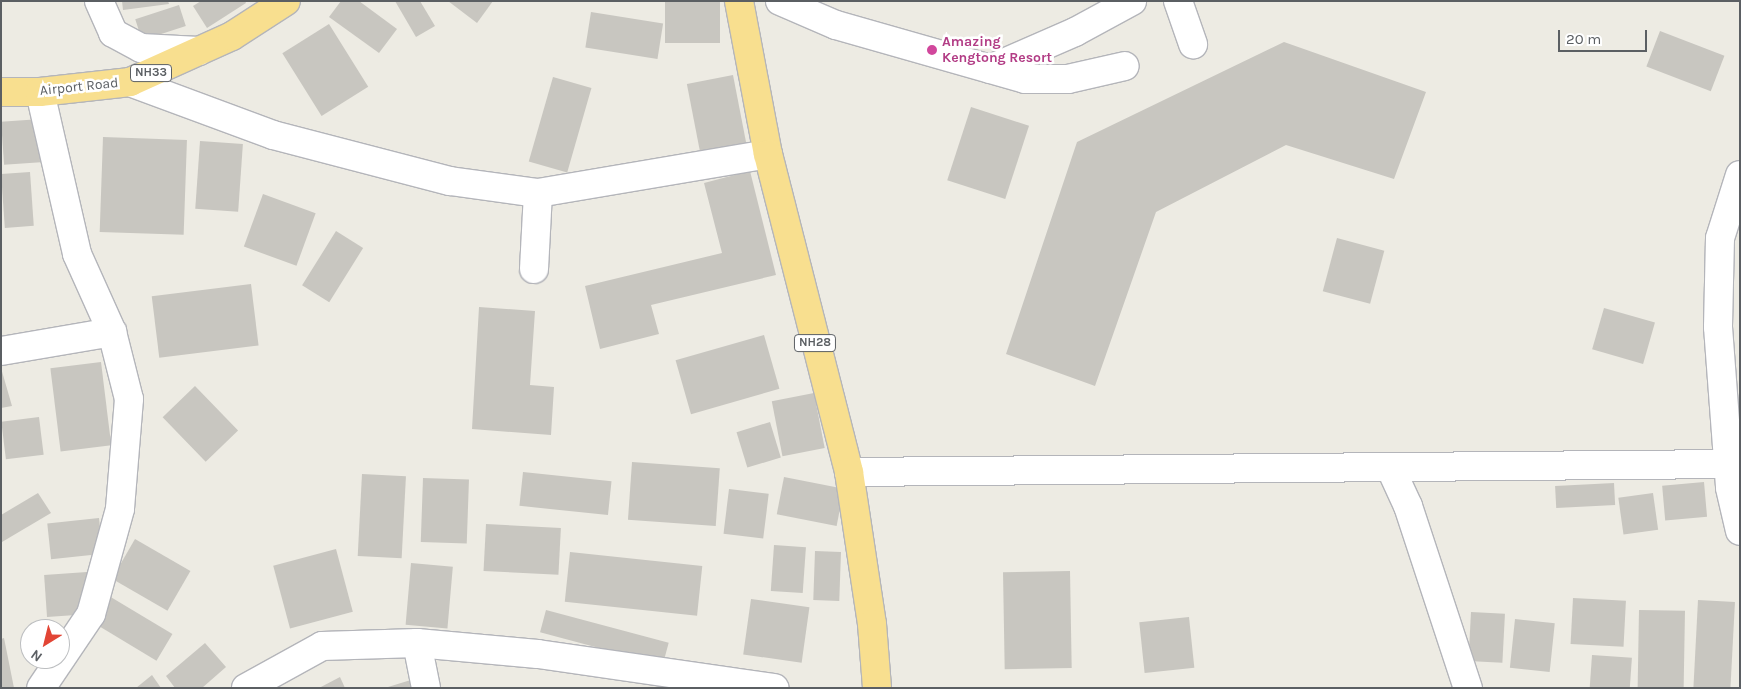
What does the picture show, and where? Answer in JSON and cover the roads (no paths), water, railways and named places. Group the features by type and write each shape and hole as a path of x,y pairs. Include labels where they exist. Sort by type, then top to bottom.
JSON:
{"highway":[{"name":"Airport Road","path":"1,92 40,92 130,82 232,36 286,1"},
{"name":"NH28","path":"739,1 768,154 849,472 872,624 877,688"}],"street":[{"path":"99,1 113,33 141,48 199,51"},
{"path":"780,1 836,25 1025,79 1068,79 1125,66"},
{"path":"990,69 1075,32 1132,1"},
{"path":"1178,1 1193,44"},
{"path":"130,82 273,135 450,182 538,193 768,154"},
{"path":"40,92 77,254 112,332 129,399 120,509 92,614 41,688"},
{"path":"1740,175 1720,238 1718,327 1728,464 1740,531"},
{"path":"534,269 538,193"},
{"path":"1,351 112,332"},
{"path":"849,472 1728,464"},
{"path":"1390,467 1408,506 1468,688"},
{"path":"417,643 426,688"},
{"path":"246,688 322,646 417,643 538,654 775,688"}],"place":[{"name":"Amazing Kengtong Resort","path":"932,50"}]}
